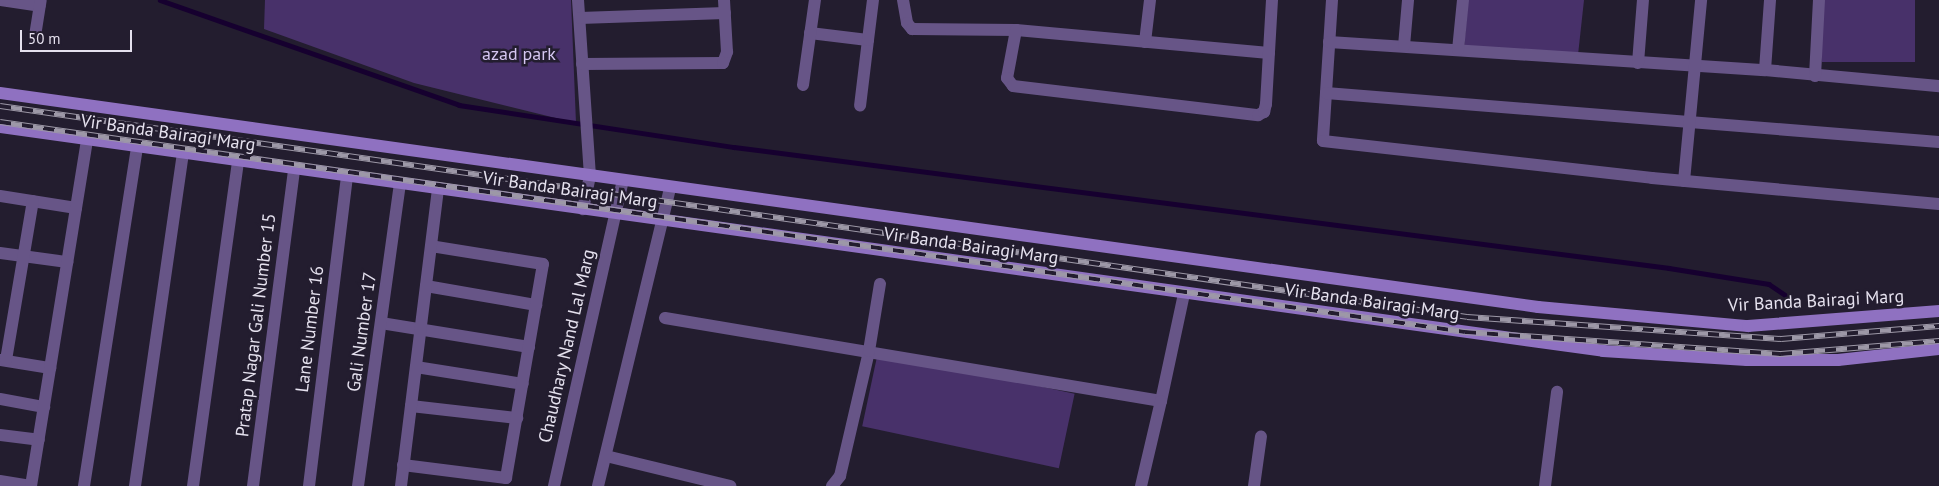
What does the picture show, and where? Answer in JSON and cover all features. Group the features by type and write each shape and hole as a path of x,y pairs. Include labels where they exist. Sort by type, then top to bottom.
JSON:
{"main road":[{"name":"Vir Banda Bairagi Marg","path":"0,93 1374,286 1661,319 1748,326 1939,311"},
{"name":"Vir Banda Bairagi Marg","path":"0,127 1184,294 1603,351 1747,360 1838,360 1939,349"}],"street":[{"path":"0,0 40,3 35,36"},
{"path":"578,0 586,117 586,146 590,176 582,209"},
{"path":"803,84 815,0"},
{"path":"860,106 873,0"},
{"path":"903,0 908,23 912,29 1016,30 1269,53"},
{"path":"1145,42 1150,0"},
{"path":"1016,30 1007,78 1013,86 1248,114 1264,112 1272,0"},
{"path":"1332,0 1323,142 1684,181 1939,204"},
{"path":"1404,46 1408,0"},
{"path":"1458,50 1463,0"},
{"path":"1638,63 1643,0"},
{"path":"1684,181 1701,0"},
{"path":"1765,70 1770,0"},
{"path":"1815,76 1820,0"},
{"path":"580,18 724,6 727,52 723,63 582,64"},
{"path":"810,33 868,40"},
{"path":"1329,42 1765,70 1939,86"},
{"path":"1326,93 1939,142"},
{"path":"5,483 31,486 87,140"},
{"path":"84,486 137,147"},
{"path":"135,486 184,153"},
{"path":"193,486 238,161"},
{"name":"Pratap Nagar Gali Number 15","path":"253,486 294,169"},
{"name":"Lane Number 16","path":"309,486 346,176"},
{"name":"Chaudhary Nand Lal Marg","path":"554,486 623,181"},
{"name":"Gali Number 17","path":"358,486 400,184"},
{"path":"598,486 670,188"},
{"path":"401,486 438,189"},
{"path":"0,196 76,208"},
{"path":"33,201 3,360 50,368"},
{"path":"403,465 506,478 543,264 431,246"},
{"path":"0,253 68,262"},
{"path":"832,486 840,476 869,351 880,284"},
{"path":"426,286 536,305"},
{"path":"1141,486 1184,294"},
{"path":"665,318 1160,401"},
{"path":"381,323 529,347"},
{"path":"416,367 523,384"},
{"path":"1545,486 1557,392"},
{"path":"0,399 44,407"},
{"path":"411,406 517,418"},
{"path":"0,435 39,440"},
{"path":"1254,486 1261,436"},
{"path":"606,456 730,486"}],"green space":[{"name":"azad park","path":"265,0 571,0 576,123 414,83 264,29"},
{"path":"1468,0 1584,0 1578,55 1464,48"},
{"path":"1822,0 1915,0 1915,62 1822,62"},
{"path":"878,352 1075,394 1059,468 862,426"}],"waterway":[{"path":"160,0 459,105 734,147 1669,268 1769,284 1790,298"}],"railway":[{"path":"0,106 1467,317 1781,339 1939,326"},
{"path":"0,122 1465,332 1781,354 1939,341"}]}
